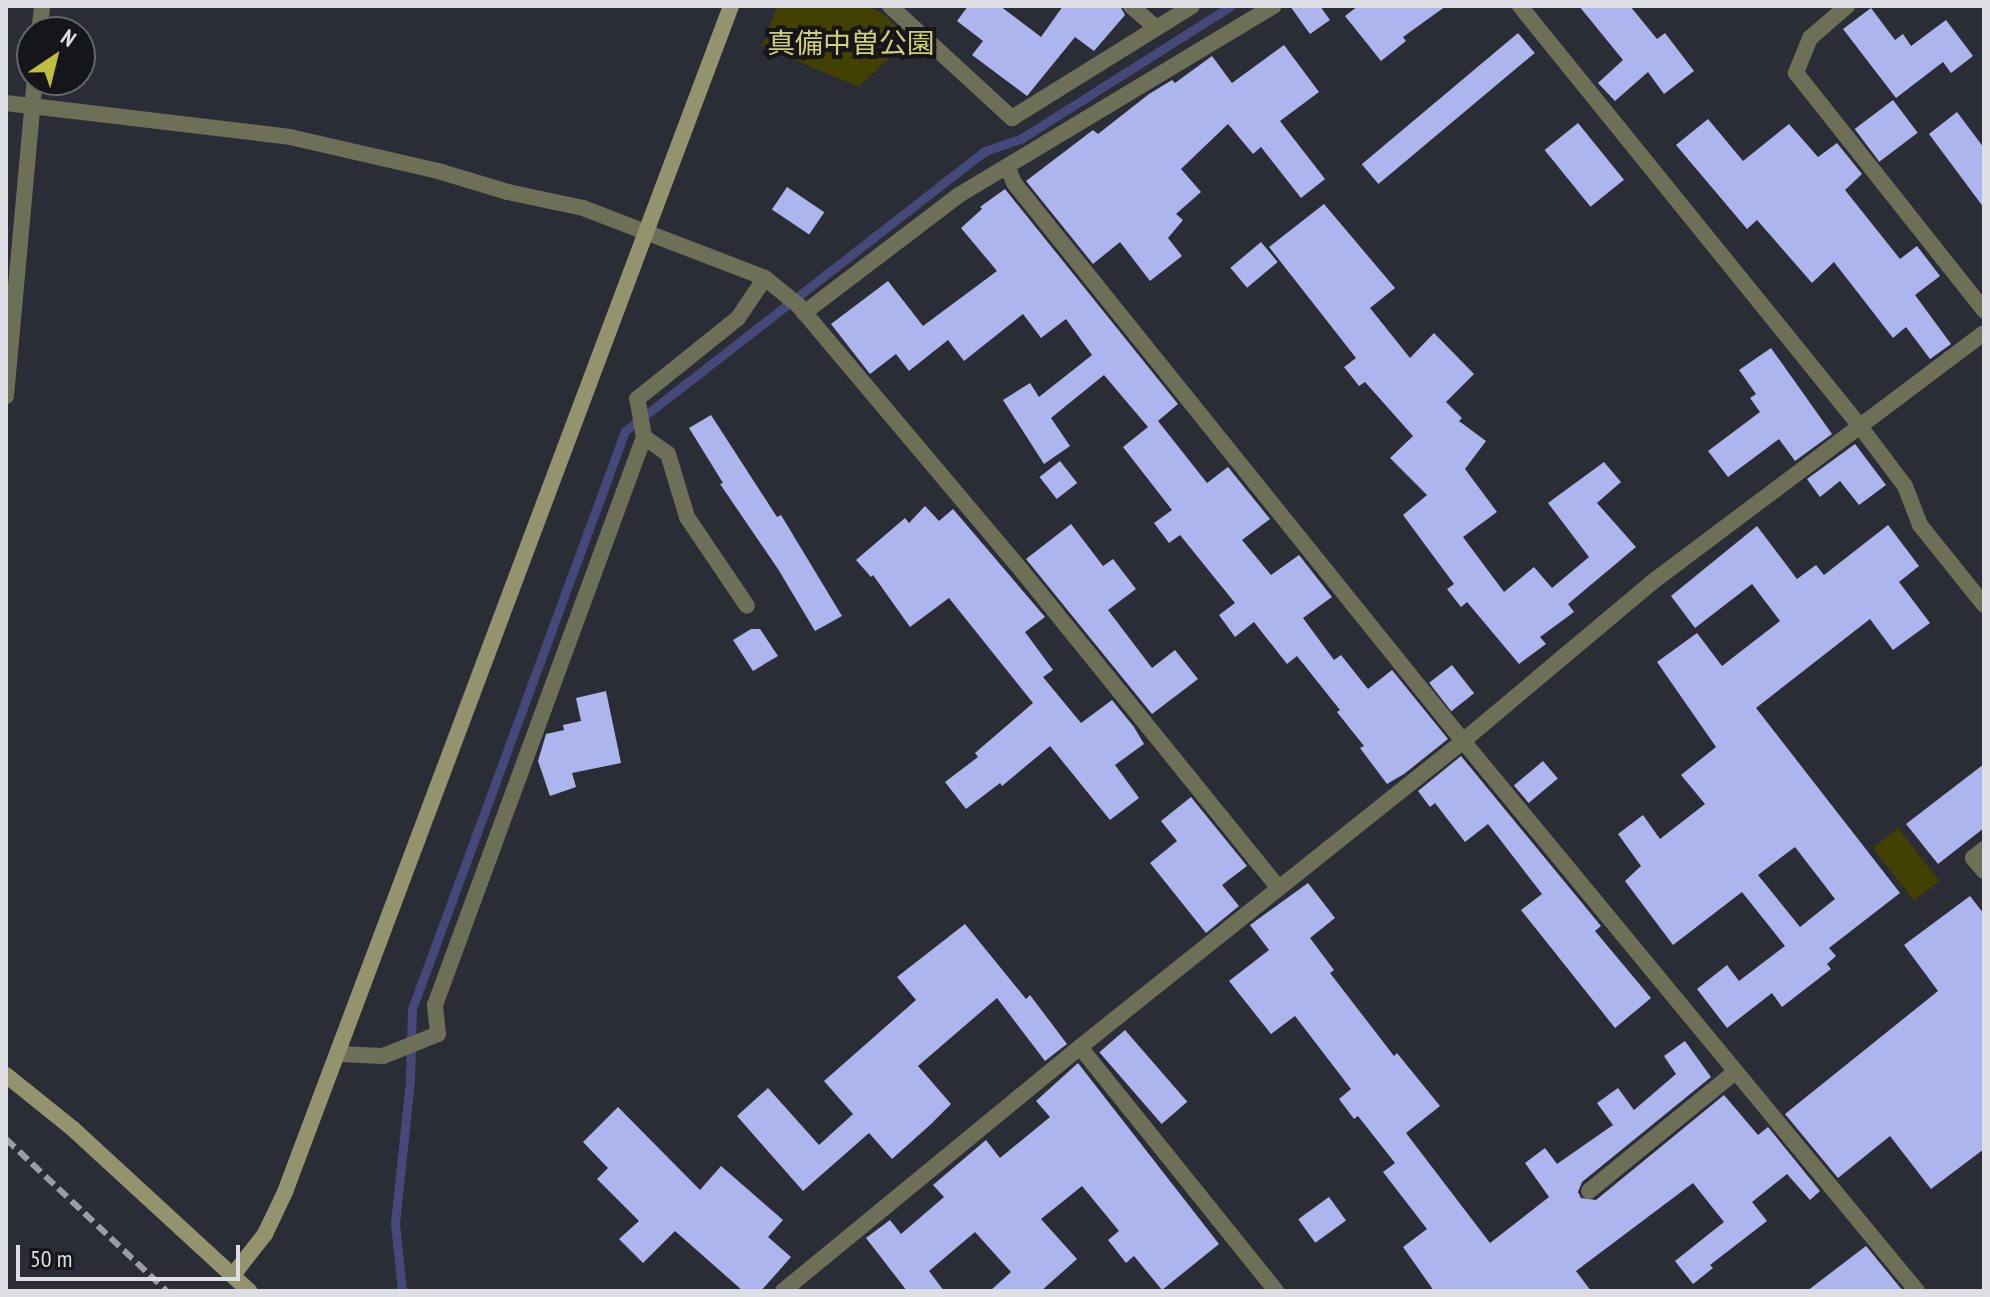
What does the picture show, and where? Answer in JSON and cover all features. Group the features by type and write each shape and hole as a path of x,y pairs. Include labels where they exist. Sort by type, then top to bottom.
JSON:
{"street":[{"path":"233,1275 265,1234 285,1192 648,234 731,6"},
{"path":"890,6 1012,118 1192,6"},
{"path":"1131,6 1156,28"},
{"path":"801,309 959,195 1274,6"},
{"path":"1520,6 1859,425 1905,486 1920,525 1984,605"},
{"path":"1847,6 1810,38 1796,73 1984,310"},
{"path":"6,396 33,96"},
{"path":"6,103 290,137 583,208 765,278 785,291 801,309 1022,571 1279,888"},
{"path":"1008,168 1014,183 1463,741 1917,1291"},
{"path":"338,1054 383,1056 438,1034 435,1005 644,433 637,399 738,318 765,278"},
{"path":"783,1291 1080,1047 1463,741 1651,583 1984,333"},
{"path":"644,433 668,454 687,517 747,606"},
{"path":"1984,849 1973,858 1984,871"},
{"path":"1080,1047 1276,1291"},
{"path":"1589,1191 1735,1072"},
{"path":"6,1075 72,1128 249,1291"}],"green space":[{"name":"真備中曽公園","path":"777,6 866,6 882,13 909,38 859,87 762,46"},
{"path":"1898,828 1939,881 1914,900 1873,848"}],"building":[{"path":"968,6 1000,6 1041,37 1063,6 1120,6 1125,15 1094,51 1075,37 1027,96 972,55 983,41 957,21"},
{"path":"1290,6 1320,6 1330,20 1310,34"},
{"path":"1358,6 1446,6 1403,37 1406,41 1381,61 1345,16"},
{"path":"1579,6 1630,6 1657,39 1665,33 1694,71 1664,94 1648,72 1615,101 1598,83 1623,60"},
{"path":"1871,8 1895,40 1903,34 1911,46 1946,20 1973,56 1951,73 1943,62 1896,98 1843,29"},
{"path":"1518,33 1535,53 1378,184 1362,164"},
{"path":"1284,45 1319,92 1280,121 1325,179 1301,198 1261,147 1253,154 1228,124 1181,169 1201,192 1176,214 1183,220 1168,238 1182,256 1150,281 1120,242 1093,264 1026,181 1093,130 1098,134 1149,94 1172,80 1175,83 1212,56 1232,83"},
{"path":"1893,100 1918,133 1879,162 1855,129"},
{"path":"1957,112 1984,148 1984,208 1929,134"},
{"path":"1708,119 1743,161 1789,124 1818,157 1837,143 1862,174 1845,190 1900,259 1917,246 1940,276 1915,295 1951,344 1930,359 1906,327 1893,338 1834,262 1812,283 1757,220 1747,229 1676,145"},
{"path":"1578,123 1624,180 1591,207 1545,150"},
{"path":"787,187 824,212 809,235 772,209"},
{"path":"1005,189 1178,404 1158,421 1207,483 1228,467 1270,519 1242,540 1271,575 1299,555 1332,597 1303,618 1334,660 1341,655 1368,689 1392,670 1448,739 1404,774 1387,784 1360,748 1364,746 1337,712 1340,710 1297,656 1287,664 1254,622 1235,637 1219,615 1235,603 1180,535 1169,543 1154,523 1172,510 1123,447 1148,427 1104,375 1051,418 1070,446 1044,464 1003,400 1030,383 1039,397 1092,355 1066,319 1041,338 1023,314 964,361 948,340 909,371 896,354 870,374 831,324 888,281 923,326 997,271 961,228 982,209 980,207"},
{"path":"1324,204 1395,288 1370,308 1410,358 1434,333 1474,374 1446,402 1462,418 1459,421 1486,441 1465,469 1497,512 1463,537 1504,592 1534,567 1552,588 1589,557 1548,503 1604,462 1621,482 1597,503 1636,547 1568,604 1574,612 1540,637 1546,644 1519,664 1467,602 1461,607 1447,589 1454,584 1403,515 1427,495 1390,458 1413,436 1365,382 1359,386 1344,367 1356,358 1269,247"},
{"path":"1261,242 1278,262 1247,288 1230,268"},
{"path":"1771,348 1832,434 1795,461 1779,439 1728,477 1708,451 1760,412 1750,398 1756,394 1739,370"},
{"path":"711,415 777,517 781,515 842,616 815,631 778,569 720,484 723,483 689,428"},
{"path":"1855,444 1886,485 1859,505 1840,481 1820,497 1807,479"},
{"path":"1060,461 1077,483 1057,499 1040,477"},
{"path":"925,506 939,521 953,509 1045,617 1025,632 1053,670 1043,677 1081,723 1112,700 1134,727 1144,744 1115,765 1139,798 1110,820 1050,746 1002,786 1000,783 966,809 945,782 978,757 975,753 1033,703 949,598 910,627 873,575 871,577 856,560 905,518 909,523"},
{"path":"1071,524 1103,566 1113,559 1136,589 1108,610 1152,668 1175,650 1198,679 1152,714 1026,559"},
{"path":"1888,525 1919,566 1899,582 1930,623 1893,650 1870,619 1756,708 1900,893 1829,948 1836,956 1827,964 1831,969 1782,1007 1772,993 1727,1028 1697,989 1727,965 1739,981 1785,946 1742,892 1673,945 1625,881 1641,866 1618,834 1643,815 1660,839 1705,804 1681,775 1716,747 1657,662 1697,633 1722,666 1780,621 1752,584 1695,628 1671,596 1757,526 1797,579 1816,565 1824,575","holes":["1795,847 1835,899 1800,927 1758,875"]},
{"path":"751,629 760,629 778,656 753,671 733,640"},
{"path":"1452,665 1474,693 1451,711 1429,683"},
{"path":"606,691 621,763 572,773 576,787 550,796 538,761 546,734 564,730 563,725 581,721 576,698"},
{"path":"1461,756 1601,926 1595,931 1651,998 1615,1028 1521,910 1542,894 1488,824 1465,842 1435,803 1430,807 1418,791"},
{"path":"1543,761 1558,779 1529,803 1514,785"},
{"path":"1984,764 1984,828 1938,864 1906,824"},
{"path":"1191,797 1247,866 1222,885 1239,906 1206,933 1150,863 1177,841 1161,821"},
{"path":"1308,883 1335,918 1310,938 1334,970 1330,973 1394,1056 1397,1053 1440,1106 1406,1133 1490,1243 1549,1197 1525,1163 1545,1148 1557,1164 1613,1125 1597,1103 1618,1088 1634,1110 1676,1074 1664,1056 1685,1041 1711,1077 1582,1182 1578,1192 1581,1198 1596,1200 1724,1095 1758,1135 1768,1127 1820,1191 1810,1200 1787,1174 1752,1202 1767,1221 1710,1265 1713,1268 1693,1284 1675,1261 1724,1222 1693,1183 1576,1271 1591,1291 1434,1291 1403,1247 1427,1229 1383,1172 1395,1163 1358,1116 1354,1119 1339,1099 1351,1089 1295,1016 1271,1034 1229,981 1269,950 1250,925"},
{"path":"1970,896 1984,914 1984,1149 1931,1189 1890,1136 1838,1178 1785,1114 1938,991 1904,945"},
{"path":"965,924 1026,999 1030,995 1067,1044 1045,1061 997,998 918,1066 951,1104 930,1125 892,1159 869,1133 803,1191 737,1116 768,1088 819,1145 853,1114 824,1081 916,1000 897,977"},
{"path":"1125,1030 1187,1102 1162,1124 1099,1052"},
{"path":"1078,1063 1219,1244 1162,1290 1134,1256 1126,1263 1108,1240 1119,1231 1082,1186 1041,1219 1077,1259 1041,1291 990,1291 1011,1272 975,1232 929,1271 944,1291 907,1291 866,1238 890,1220 901,1234 944,1197 933,1185 986,1140 1000,1158 1050,1117 1036,1101"},
{"path":"618,1107 700,1190 721,1166 783,1220 768,1237 791,1257 761,1291 743,1291 675,1231 643,1263 619,1239 639,1221 597,1179 608,1168 583,1142"},
{"path":"1329,1197 1346,1220 1315,1243 1298,1219"},
{"path":"1866,1246 1903,1291 1807,1291"}],"waterway":[{"path":"402,1291 395,1223 410,1080 412,1009 625,431 985,151 1022,138 1231,6"}],"railway":[{"path":"6,1139 167,1291"}]}
